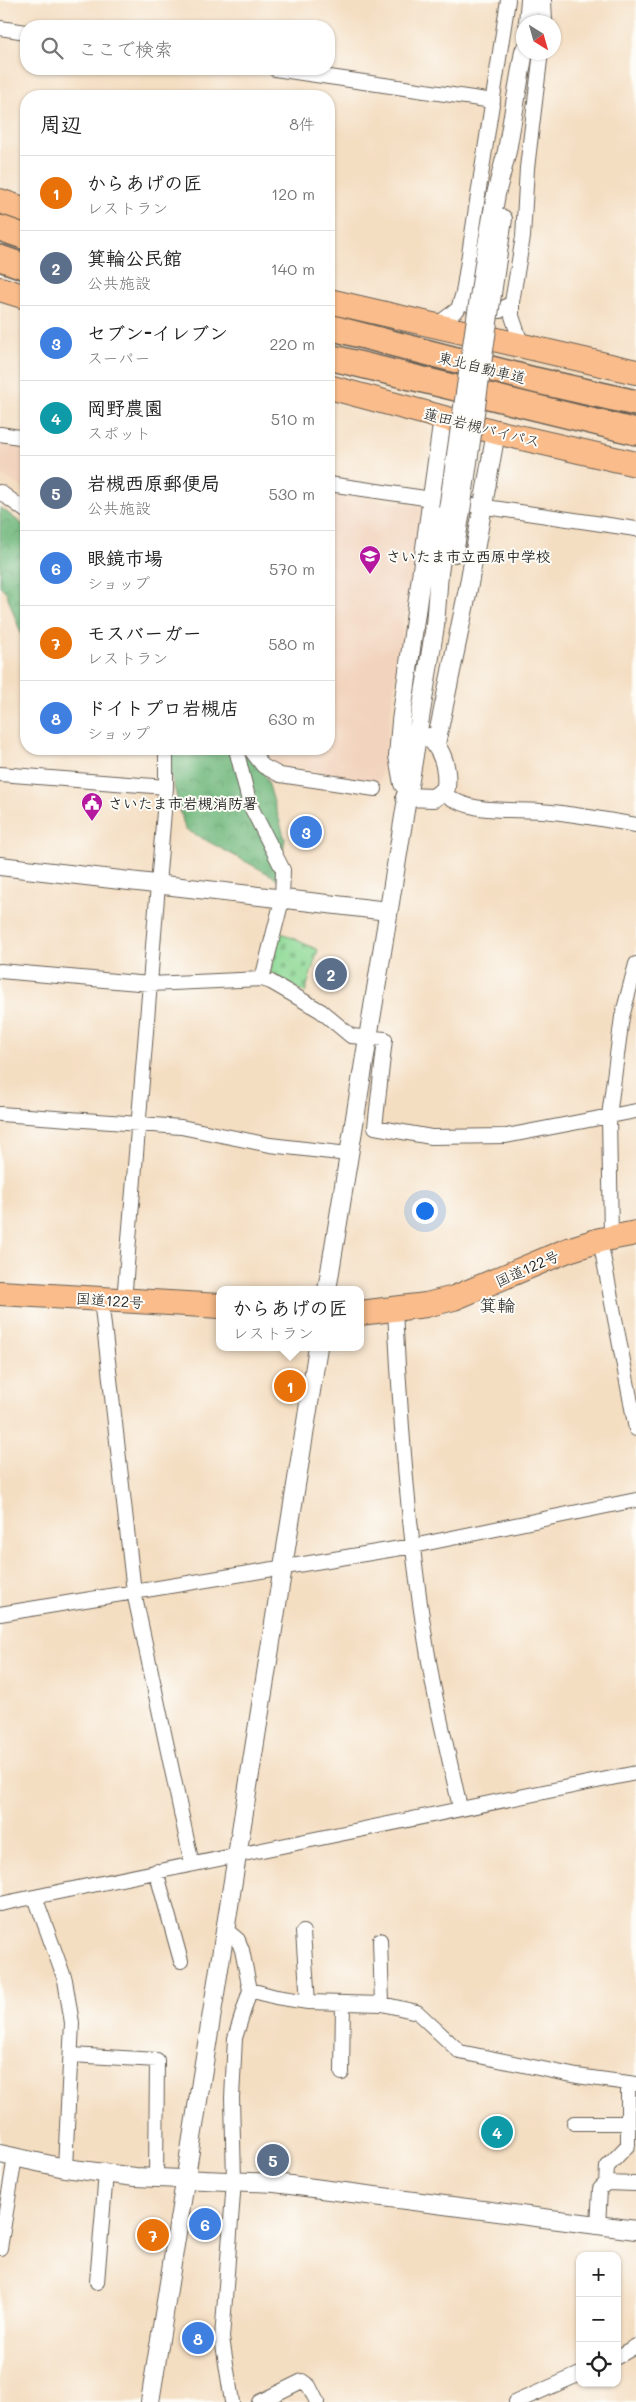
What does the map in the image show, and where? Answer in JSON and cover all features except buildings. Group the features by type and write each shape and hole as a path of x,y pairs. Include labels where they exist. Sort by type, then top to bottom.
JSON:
{"highway":[{"path":"0,201 20,208"},
{"path":"0,228 20,235"},
{"path":"0,258 20,265"},
{"path":"0,289 20,295"},
{"path":"335,302 636,372"},
{"name":"東北自動車道","path":"335,329 534,380 636,403"},
{"name":"東北自動車道","path":"335,358 636,432"},
{"name":"蓮田岩槻バイパス","path":"335,389 496,432 636,464"},
{"name":"国道122号","path":"364,1313 395,1310 454,1298 482,1288 539,1262 606,1239 636,1233"},
{"name":"国道122号","path":"0,1293 216,1306"}],"street":[{"path":"435,326 458,309 462,293 508,0"},
{"path":"529,15 530,0"},
{"path":"544,0 545,15"},
{"path":"0,28 20,31"},
{"path":"328,1286 417,727 435,626 450,576 455,510 491,258 506,198 507,151 522,60"},
{"path":"522,346 512,316 512,302 523,237 528,168 540,60"},
{"path":"316,75 493,101"},
{"path":"462,293 472,307 500,311 512,302"},
{"path":"405,797 398,756 401,721 444,418"},
{"path":"436,744 483,508 496,432"},
{"path":"0,434 20,437"},
{"path":"335,485 636,529"},
{"path":"0,492 20,507"},
{"path":"405,797 434,798 443,793 447,779 446,766 436,744 417,727"},
{"path":"124,1301 140,1125 166,787 166,755"},
{"path":"238,755 250,805 283,870 282,900 262,979"},
{"path":"255,755 263,766 280,775 375,788"},
{"path":"0,774 166,787"},
{"path":"443,793 461,804 477,808 550,812 636,825"},
{"path":"0,866 282,900 388,910"},
{"path":"636,964 622,1017 609,1116 606,1239 636,1429"},
{"path":"0,971 150,984 262,979 271,982 321,1011 351,1036 385,1039 375,1127 431,1137 506,1136 636,1111"},
{"path":"0,1114 181,1127 270,1145 348,1154"},
{"path":"101,1299 134,1592 192,1864"},
{"path":"395,1310 400,1426 413,1546 432,1679 460,1808"},
{"path":"150,2402 317,1351"},
{"path":"0,1614 413,1546 636,1500"},
{"path":"0,1904 636,1773"},
{"path":"156,1871 181,1961"},
{"path":"35,1897 65,1980 72,2023 72,2056 65,2168"},
{"path":"226,1930 238,1940 242,1950 250,1990 235,2038 232,2098 234,2181 222,2338 232,2402"},
{"path":"303,1932 308,2002"},
{"path":"380,1940 382,2004"},
{"path":"250,1990 308,2002 382,2004 417,2012 460,2052 577,2076 632,2084 628,2122 632,2145 607,2167 606,2183 600,2189 598,2226"},
{"path":"342,2073 343,2003"},
{"path":"72,2056 157,2060 156,2179"},
{"path":"574,2123 628,2122"},
{"path":"0,2248 8,2155 65,2168 156,2179 275,2183 636,2230"},
{"path":"97,2282 106,2173"},
{"path":"606,2183 636,2184"},
{"path":"621,2355 636,2346"},
{"path":"516,2402 576,2376"},
{"path":"259,2402 302,2381 309,2386 317,2402"}],"shaded area":[{"path":"0,439 20,442 20,486 0,474"},
{"name":"さいたま市立西原中学校","path":"335,493 422,507 380,783 272,763 269,755 335,755"}],"green space":[{"path":"0,507 20,522 20,631 6,592 0,586"},
{"path":"166,755 256,755 268,782 285,839 278,879 185,829"},
{"path":"280,932 318,950 305,993 270,972"}],"place":[{"name":"さいたま市立西原中学校","path":"370,575"},
{"name":"さいたま市岩槻消防署","path":"92,822"},
{"name":"セブン-イレブン","path":"306,832"},
{"name":"箕輪公民館","path":"331,974"},
{"name":"からあげの匠","path":"290,1386"},
{"name":"岡野農園","path":"497,2132"},
{"name":"岩槻西原郵便局","path":"273,2160"},
{"name":"眼鏡市場","path":"205,2224"},
{"name":"モスバーガー","path":"153,2235"},
{"name":"ドイトプロ岩槻店","path":"198,2338"}],"district":[{"name":"箕輪","path":"497,1305"}]}
